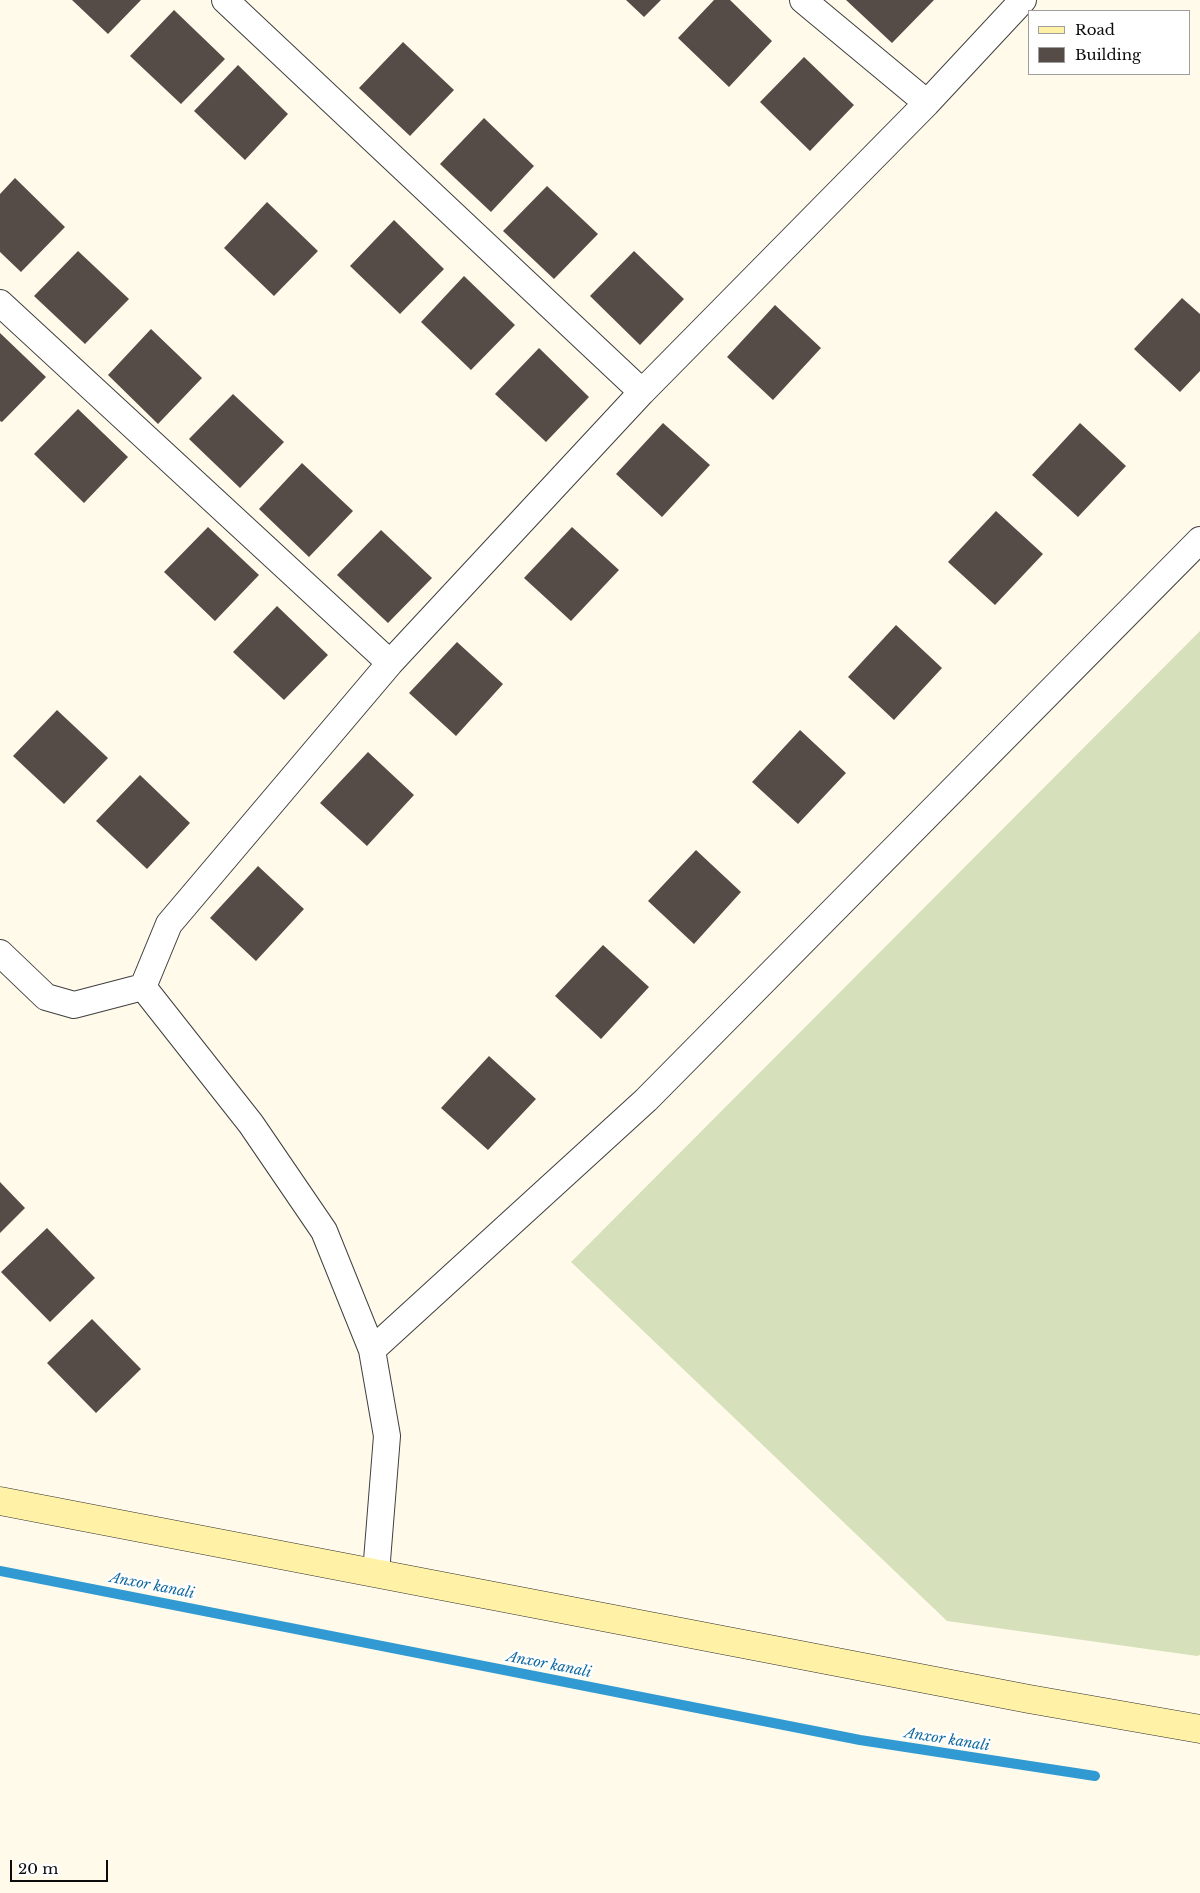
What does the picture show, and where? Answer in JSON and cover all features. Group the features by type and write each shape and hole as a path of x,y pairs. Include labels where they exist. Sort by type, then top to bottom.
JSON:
{"street":[{"path":"225,0 642,392"},
{"path":"803,0 927,103"},
{"path":"143,988 168,924 390,663 642,392 927,103 1023,0"},
{"path":"0,303 390,663"},
{"path":"372,1350 646,1100 1200,540"},
{"path":"0,953 46,997 74,1005 143,988"},
{"path":"143,988 250,1124 324,1231 372,1350 387,1436 376,1574"},
{"path":"0,1501 1038,1701 1200,1729"}],"green space":[{"path":"1200,631 1200,1655 1197,1656 947,1621 571,1262"}],"building":[{"path":"72,0 141,0 108,34"},
{"path":"626,0 661,0 644,17"},
{"path":"714,0 730,0 772,41 729,87 678,38"},
{"path":"846,0 934,0 892,43"},
{"path":"174,10 225,59 181,104 130,56"},
{"path":"403,42 454,90 410,136 359,88"},
{"path":"804,57 854,105 810,151 760,102"},
{"path":"238,65 288,114 245,160 194,111"},
{"path":"484,118 534,166 491,212 440,164"},
{"path":"15,178 65,227 21,272 0,252 0,194"},
{"path":"547,186 598,234 554,279 503,231"},
{"path":"267,202 318,251 274,296 224,248"},
{"path":"394,220 444,269 400,314 350,266"},
{"path":"78,251 129,299 85,344 34,296"},
{"path":"634,251 684,299 640,345 590,296"},
{"path":"464,276 515,325 471,370 421,322"},
{"path":"1182,298 1200,314 1200,371 1180,392 1134,349"},
{"path":"775,305 821,348 773,400 727,357"},
{"path":"151,329 202,378 158,424 108,375"},
{"path":"0,333 46,377 2,422 0,421"},
{"path":"539,348 589,397 546,442 495,394"},
{"path":"233,394 284,442 240,488 189,439"},
{"path":"78,409 128,457 84,503 34,454"},
{"path":"663,423 710,465 662,517 616,474"},
{"path":"1080,423 1126,466 1078,517 1032,475"},
{"path":"302,463 353,511 309,557 259,509"},
{"path":"996,511 1043,554 995,605 948,562"},
{"path":"208,527 259,575 215,621 164,572"},
{"path":"572,527 619,570 571,621 524,578"},
{"path":"381,530 432,578 388,623 337,575"},
{"path":"277,606 328,655 284,700 233,652"},
{"path":"896,625 942,668 894,720 848,677"},
{"path":"457,642 503,684 456,736 409,693"},
{"path":"57,710 108,758 64,804 13,756"},
{"path":"800,730 846,773 798,824 752,782"},
{"path":"368,752 414,795 367,846 320,803"},
{"path":"140,775 190,823 147,869 96,821"},
{"path":"696,850 741,892 694,944 648,901"},
{"path":"258,866 304,909 256,961 210,918"},
{"path":"603,945 649,987 601,1039 555,996"},
{"path":"489,1056 536,1099 488,1150 441,1108"},
{"path":"0,1182 25,1208 0,1233"},
{"path":"47,1228 95,1278 50,1322 1,1272"},
{"path":"92,1319 141,1369 96,1413 47,1363"}],"waterway":[{"name":"Anxor kanali","path":"0,1571 860,1740 1095,1776"}]}
